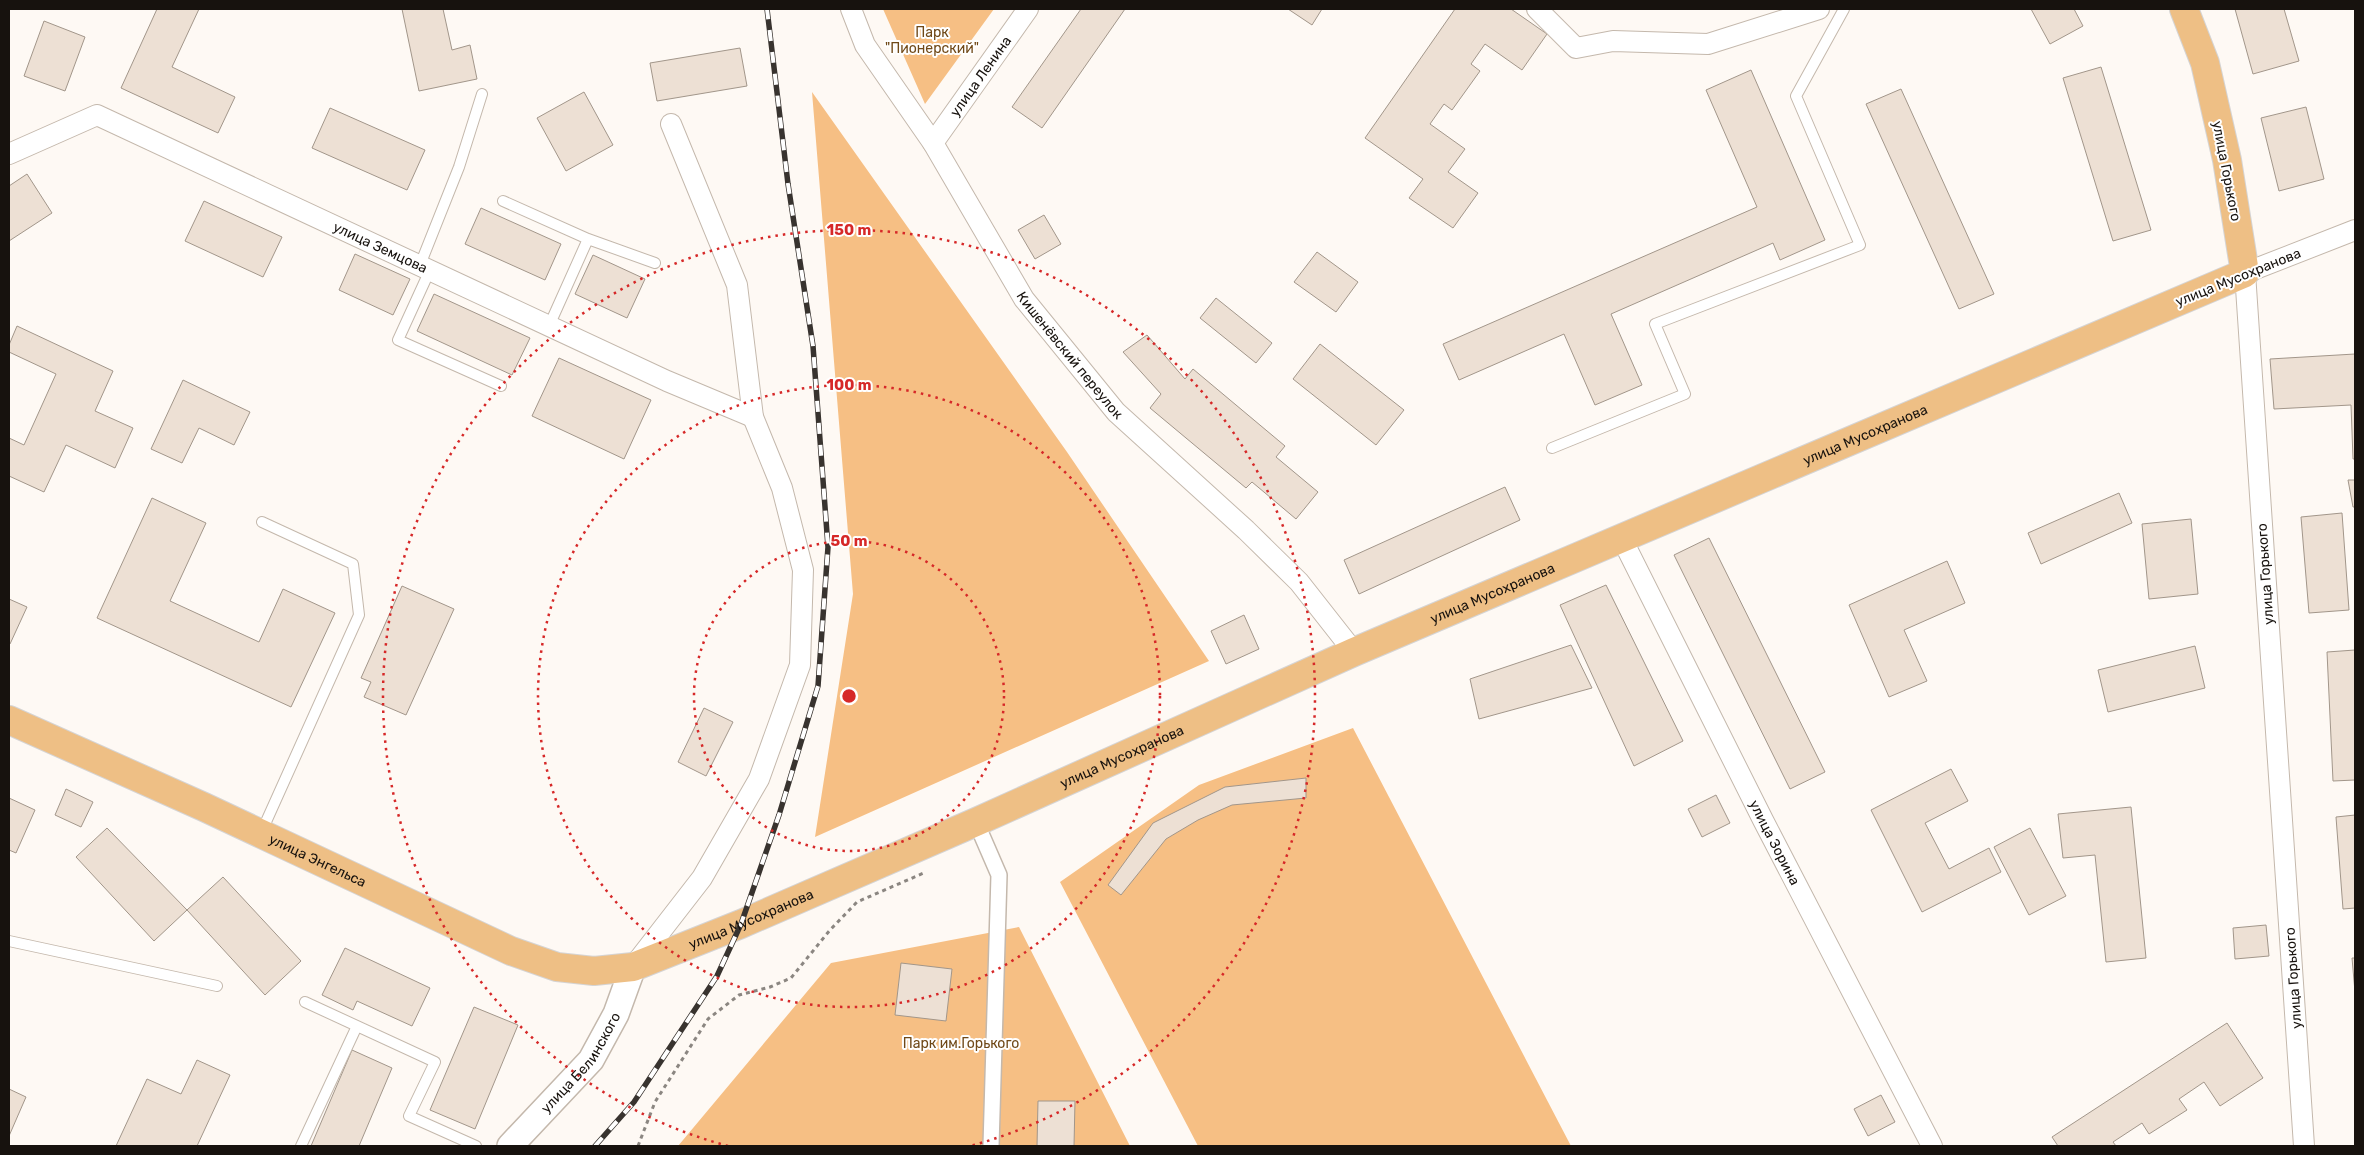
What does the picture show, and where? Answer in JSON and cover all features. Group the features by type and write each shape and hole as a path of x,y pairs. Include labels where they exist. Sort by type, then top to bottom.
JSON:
{"main road":[{"name":"улица Горького","path":"2184,9 2205,63 2227,160 2245,273"},
{"name":"улица Мусохранова","path":"633,968 741,924 976,822 1354,652 2245,273"},
{"name":"улица Энгельса","path":"9,720 261,834 511,951 557,967 594,971 633,968"}],"street":[{"name":"Кишенёвский переулок","path":"851,9 865,45 933,144 1024,299 1116,412 1246,530 1299,582 1354,652"},
{"name":"улица Ленина","path":"933,144 1028,9"},
{"path":"1537,9 1576,48 1613,41 1708,44 1819,9"},
{"name":"улица Земцова","path":"9,154 97,115 549,326 667,380 753,416"},
{"path":"633,968 702,878 759,779 800,665 803,570 782,488 753,416 737,285 671,124"},
{"name":"улица Мусохранова","path":"2245,273 2355,230"},
{"name":"улица Горького","path":"2245,273 2304,1146"},
{"name":"улица Зорина","path":"1621,537 1767,829 1932,1146"},
{"path":"976,822 999,875 991,1146"},
{"name":"улица Белинского","path":"510,1146 592,1060 616,1014 633,968"}],"lane":[{"path":"1552,448 1685,394 1655,324 1860,245 1796,96 1844,9"},
{"path":"482,94 425,268 398,340 501,386"},
{"path":"503,201 588,239 655,263"},
{"path":"549,326 588,239"},
{"path":"261,834 359,615 353,564 262,522"},
{"path":"9,941 218,986"},
{"path":"305,1002 435,1062 409,1116 476,1146"},
{"path":"301,1146 357,1026"}],"path":[{"path":"638,1146 655,1102 708,1018 739,995 770,987 792,978 830,930 857,902 934,869"}],"green space":[{"name":"Парк \"Пионерский\"","path":"883,9 994,9 925,104"},
{"path":"812,92 1067,452 1209,661 815,837 853,594"},
{"path":"1353,728 1571,1146 1198,1146 1060,882 1199,785"},
{"name":"Парк им.Горького","path":"1019,927 1130,1146 678,1146 831,963"}],"building":[{"path":"157,9 199,9 172,67 235,97 218,133 121,88"},
{"path":"402,9 443,9 452,50 470,45 477,79 419,91"},
{"path":"1081,9 1125,9 1042,128 1012,107"},
{"path":"1288,9 1322,9 1312,25"},
{"path":"1455,9 1511,9 1547,34 1522,70 1485,44 1471,64 1480,71 1452,110 1444,104 1430,124 1465,149 1448,172 1478,193 1453,228 1409,198 1423,179 1365,138"},
{"path":"2031,9 2074,9 2083,26 2050,44"},
{"path":"2235,9 2284,9 2299,61 2253,74"},
{"path":"44,21 85,37 65,91 24,76"},
{"path":"740,48 747,86 657,101 650,63"},
{"path":"2101,67 2151,230 2113,241 2063,78"},
{"path":"1751,70 1825,240 1780,260 1773,243 1611,314 1642,385 1595,405 1564,334 1459,380 1443,344 1757,207 1706,90"},
{"path":"1901,89 1994,294 1959,309 1866,104"},
{"path":"584,92 613,145 566,171 537,118"},
{"path":"2306,107 2324,179 2279,191 2261,118"},
{"path":"330,108 425,150 407,190 312,148"},
{"path":"27,174 52,213 9,241 9,186"},
{"path":"204,201 282,237 263,277 185,241"},
{"path":"481,208 561,244 545,280 465,244"},
{"path":"1044,215 1061,244 1035,259 1018,230"},
{"path":"1317,252 1358,282 1336,312 1294,282"},
{"path":"355,254 410,279 393,315 339,290"},
{"path":"593,255 645,279 627,318 575,294"},
{"path":"434,294 530,338 512,375 417,331"},
{"path":"1216,298 1272,343 1256,363 1200,318"},
{"path":"17,326 113,371 95,411 133,428 115,468 66,445 44,492 9,476 9,438 24,445 56,374 9,352 9,345"},
{"path":"1147,335 1185,379 1193,369 1285,446 1276,457 1318,492 1296,519 1252,482 1246,488 1150,408 1161,394 1123,352"},
{"path":"1320,344 1404,410 1376,445 1293,379"},
{"path":"2355,354 2355,459 2353,459 2351,405 2274,409 2270,359"},
{"path":"559,358 651,400 624,459 532,416"},
{"path":"183,380 250,412 234,445 199,428 182,463 151,449"},
{"path":"2348,480 2355,480 2355,507 2353,507"},
{"path":"1505,487 1520,520 1359,594 1344,560"},
{"path":"2119,493 2132,523 2041,564 2028,533"},
{"path":"152,498 206,523 170,601 259,642 283,589 335,613 291,707 97,618"},
{"path":"2342,513 2349,610 2309,613 2301,517"},
{"path":"2191,519 2198,594 2149,599 2142,524"},
{"path":"1709,538 1825,772 1790,789 1674,555"},
{"path":"1947,561 1965,603 1904,630 1927,681 1889,697 1849,605"},
{"path":"1606,585 1683,741 1634,766 1560,605"},
{"path":"402,586 454,609 406,715 364,697 371,682 361,678"},
{"path":"9,599 27,607 10,644 9,644"},
{"path":"1244,615 1259,649 1226,664 1211,631"},
{"path":"1571,645 1592,688 1479,719 1470,679"},
{"path":"2195,646 2205,688 2108,712 2098,670"},
{"path":"2355,650 2355,780 2333,781 2327,652"},
{"path":"704,708 733,722 706,776 678,762"},
{"path":"1951,769 1968,801 1925,823 1949,869 1989,848 2001,872 1922,912 1871,810"},
{"path":"1306,778 1306,798 1232,805 1198,820 1166,839 1121,895 1108,885 1153,823 1225,787"},
{"path":"66,789 93,802 81,827 55,815"},
{"path":"1716,795 1730,823 1702,837 1688,809"},
{"path":"9,798 35,810 16,853 9,850"},
{"path":"2131,807 2146,958 2106,962 2095,855 2063,858 2058,814"},
{"path":"2355,815 2355,908 2343,909 2336,817"},
{"path":"107,828 187,910 154,941 76,857"},
{"path":"2030,828 2066,896 2029,915 1994,847"},
{"path":"223,877 301,961 265,995 187,910"},
{"path":"2266,925 2269,956 2235,959 2233,928"},
{"path":"345,948 430,988 412,1026 357,1001 353,1010 322,995"},
{"path":"2352,958 2355,958 2355,992"},
{"path":"901,963 952,969 946,1021 895,1015"},
{"path":"474,1007 518,1025 475,1129 430,1110"},
{"path":"2227,1023 2263,1078 2220,1106 2204,1082 2179,1099 2187,1110 2149,1134 2142,1123 2113,1142 2116,1146 2058,1146 2052,1137"},
{"path":"352,1050 392,1068 359,1146 311,1146"},
{"path":"197,1060 230,1075 197,1146 116,1146 147,1079 181,1094"},
{"path":"9,1089 26,1097 9,1136"},
{"path":"1881,1095 1895,1122 1868,1136 1854,1109"},
{"path":"1038,1101 1075,1101 1074,1146 1037,1146"}],"railway":[{"path":"595,1146 634,1102 717,976 741,924 779,815 818,686 828,547 813,346 788,184 767,9"}]}
